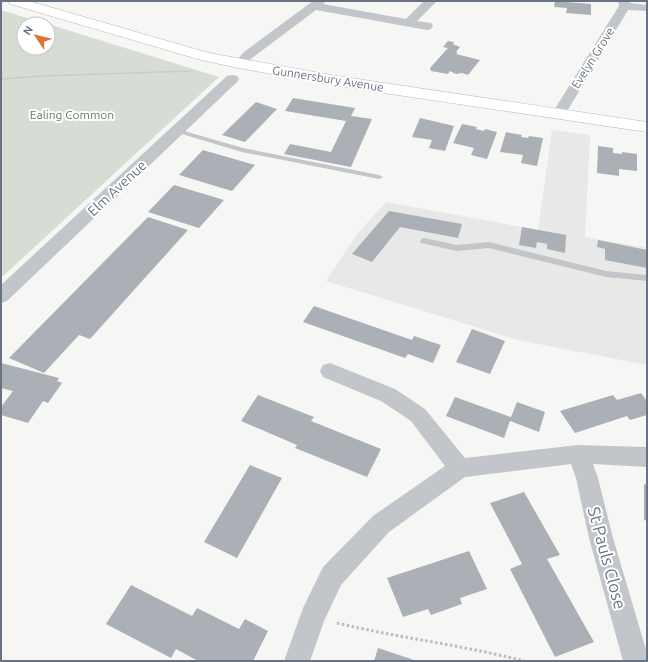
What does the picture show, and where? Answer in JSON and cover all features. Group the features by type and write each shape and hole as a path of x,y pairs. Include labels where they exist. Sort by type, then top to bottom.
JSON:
{"highway":[{"name":"Gunnersbury Avenue","path":"15,1 206,57 240,64 337,81 647,127"}],"street":[{"path":"408,23 431,1"},
{"path":"240,64 248,55 317,3 426,26"},
{"path":"624,3 647,8"},
{"name":"Evelyn Grove","path":"558,115 624,3"},
{"name":"Elm Avenue","path":"1,296 232,79"},
{"path":"330,371 388,395 418,415 460,468"},
{"path":"297,661 312,617 332,576 381,524 460,468 578,454 647,457"},
{"name":"St Pauls Close","path":"578,454 587,478 601,538 636,661"}],"lane":[{"path":"177,131 242,150 379,177"},
{"path":"424,241 457,248 489,245 606,274 647,278"}],"path":[{"path":"1,79 42,76 192,72"},
{"path":"312,617 367,631 496,653 524,661"}],"shaded area":[{"path":"552,130 590,135 585,237 647,248 647,365 518,340 326,281 357,234 386,202 538,230"}],"green space":[{"name":"Ealing Common","path":"1,10 21,16 16,16 16,56 56,56 56,26 219,77 1,278"}],"building":[{"path":"555,1 591,4 591,15 566,13 567,8 554,7"},
{"path":"448,41 454,42 453,44 460,47 456,52 458,53 456,54 480,60 468,75 462,73 456,74 450,71 448,74 431,71 430,68 448,48 443,47"},
{"path":"293,98 355,108 351,116 372,119 351,167 284,154 290,144 331,152 346,121 285,111"},
{"path":"256,102 277,109 245,142 222,135"},
{"path":"420,118 454,126 445,151 429,148 432,140 412,137"},
{"path":"462,124 477,127 476,129 484,131 485,129 497,132 487,159 471,155 474,148 453,143"},
{"path":"506,132 522,135 521,137 528,138 529,136 543,138 537,166 521,163 523,155 500,152"},
{"path":"598,146 613,148 613,153 622,154 622,152 637,154 637,171 619,169 619,176 597,173"},
{"path":"203,150 255,165 232,191 179,175"},
{"path":"174,185 224,200 199,228 148,212"},
{"path":"389,211 462,224 458,238 400,227 372,262 352,254"},
{"path":"148,217 188,230 90,339 79,335 44,373 9,358"},
{"path":"522,227 566,235 565,253 547,249 547,244 537,242 536,248 519,245"},
{"path":"598,240 647,250 647,268 605,260 605,249 597,247"},
{"path":"314,306 412,340 414,336 441,345 433,363 408,354 405,358 303,322"},
{"path":"472,329 505,341 490,374 456,362"},
{"path":"1,363 59,378 57,381 62,383 48,403 43,401 28,423 1,415 1,407 13,391 1,388"},
{"path":"641,393 647,401 647,415 630,420 627,416 575,433 560,411 613,395 617,400"},
{"path":"258,395 314,417 311,421 381,449 367,477 295,448 297,445 241,421"},
{"path":"455,397 511,417 517,402 545,412 539,432 510,421 504,438 446,416"},
{"path":"250,465 282,478 237,558 204,542"},
{"path":"644,484 647,485 647,521 644,520"},
{"path":"524,492 560,555 547,559 594,642 555,657 510,569 522,564 490,503"},
{"path":"469,551 487,589 460,598 462,604 431,615 428,609 403,617 387,578"},
{"path":"131,585 192,616 197,608 239,629 245,619 268,631 253,661 198,661 176,649 171,658 106,624"},
{"path":"378,648 417,661 374,661"}]}
